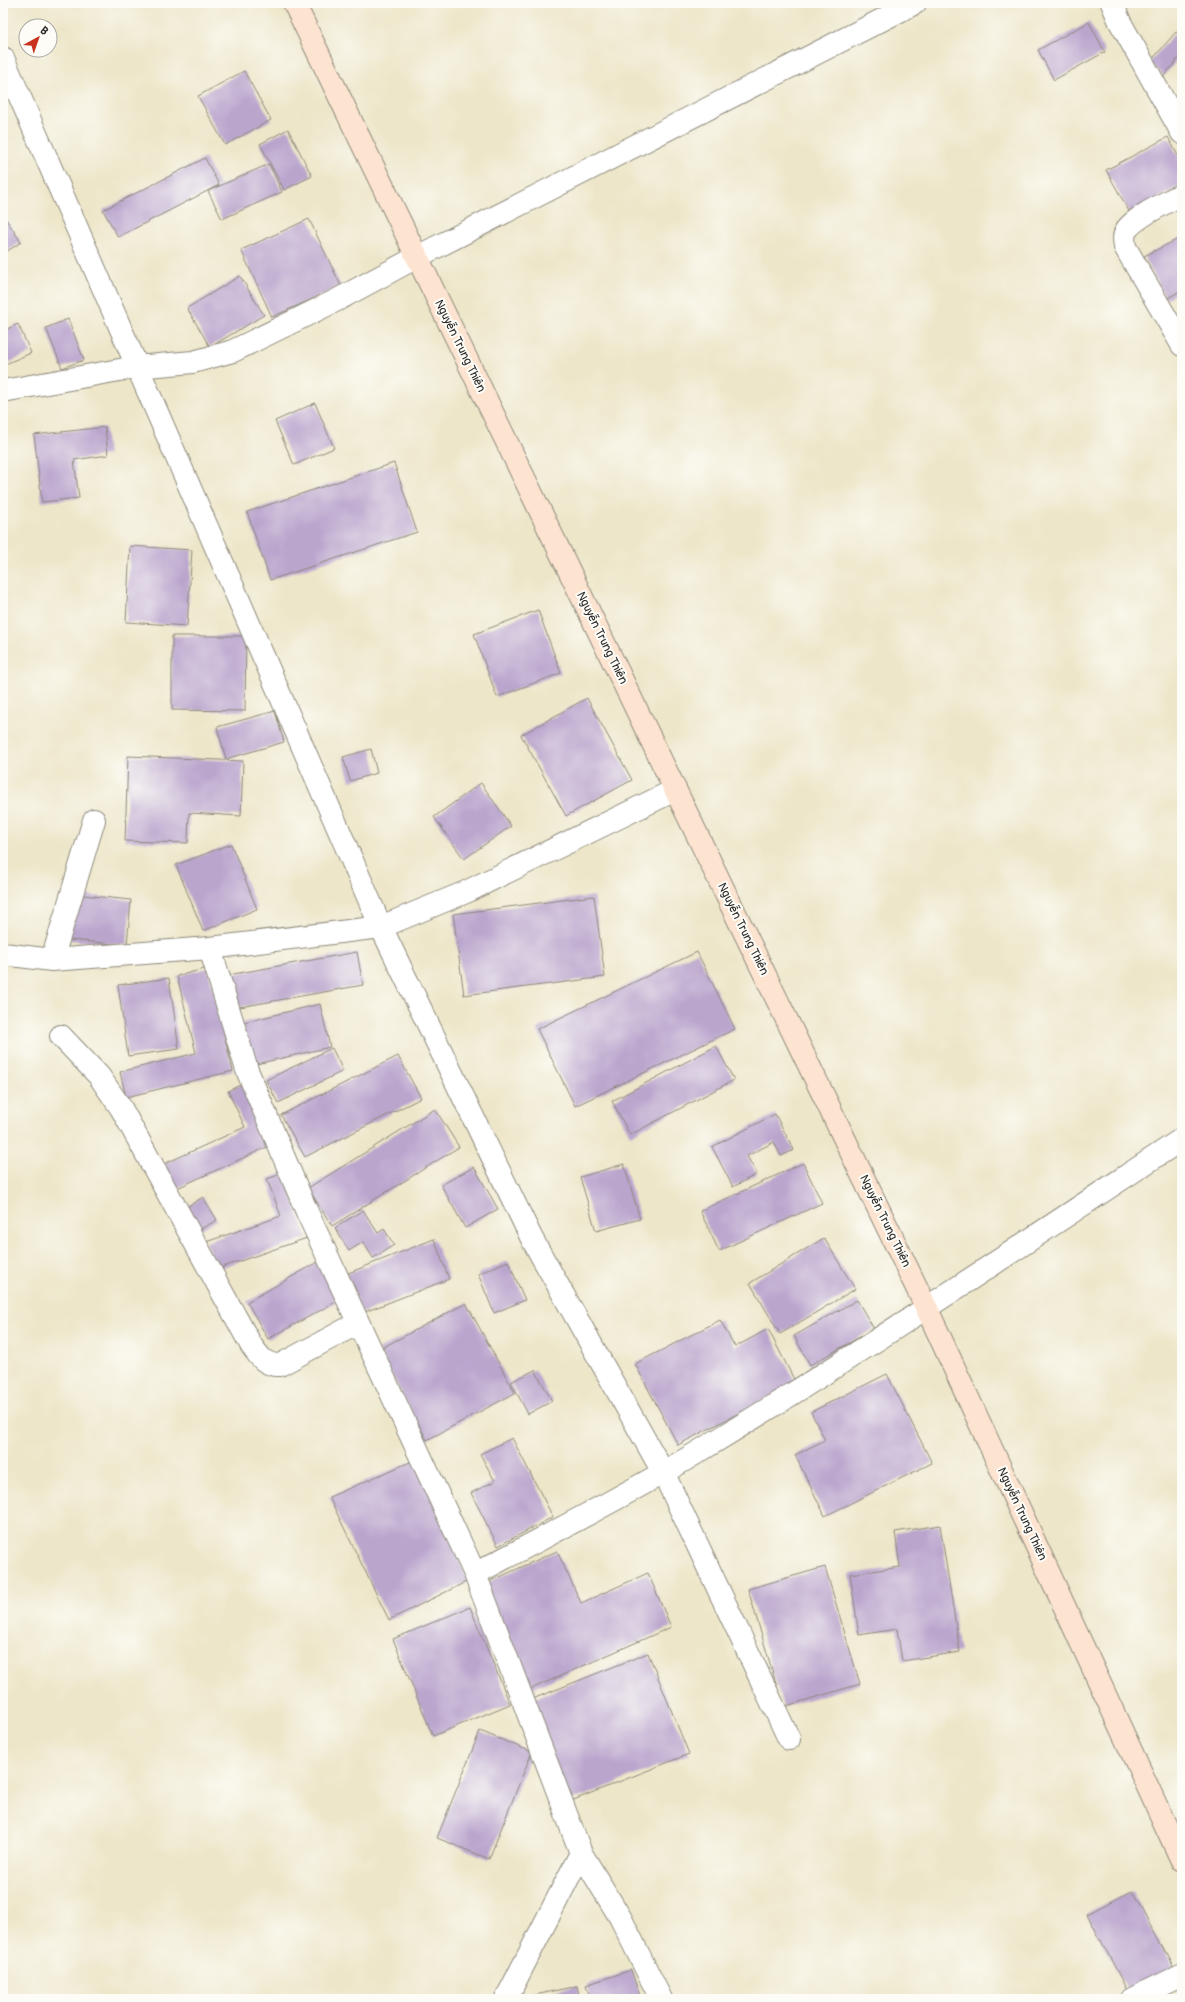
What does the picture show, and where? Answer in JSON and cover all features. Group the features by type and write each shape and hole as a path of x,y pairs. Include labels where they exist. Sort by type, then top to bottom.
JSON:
{"street":[{"name":"Nguyễn Trung Thiên","path":"294,3 927,1309 1182,1861"},
{"path":"3,390 136,367 193,362 233,351 337,300 417,257 914,3"},
{"path":"1112,3 1120,22 1182,133"},
{"path":"3,58 136,367 381,927 532,1239 663,1472 789,1739"},
{"path":"1181,341 1125,247 1123,237 1127,229 1139,219 1182,194"},
{"path":"3,954 52,960 210,948 381,927 466,892 676,790"},
{"path":"52,960 94,820"},
{"path":"210,948 247,1070 307,1212 475,1574 581,1853 620,1917 661,1999"},
{"path":"61,1036 99,1076 121,1108 251,1345 262,1360 273,1365 280,1365 358,1323"},
{"path":"475,1574 663,1472 927,1309 1182,1139"},
{"path":"506,1999 581,1853"},
{"path":"1132,1999 1182,1975"}],"building":[{"path":"1089,22 1105,52 1054,80 1038,50"},
{"path":"1176,32 1182,36 1182,54 1164,76 1149,63"},
{"path":"244,71 271,120 225,145 198,96"},
{"path":"288,129 312,176 284,190 260,144"},
{"path":"1168,137 1182,163 1182,185 1130,213 1106,170"},
{"path":"205,158 219,185 118,237 103,210"},
{"path":"269,164 282,192 222,219 208,191"},
{"path":"3,215 21,242 3,254"},
{"path":"309,219 341,286 272,317 241,250"},
{"path":"1182,237 1182,290 1166,299 1144,256"},
{"path":"240,276 264,315 210,347 187,308"},
{"path":"68,319 84,360 62,368 46,328"},
{"path":"18,324 31,353 3,365 3,331"},
{"path":"315,403 334,448 294,465 275,421"},
{"path":"105,427 108,455 74,460 79,498 42,502 34,435"},
{"path":"394,463 417,532 270,580 247,512"},
{"path":"130,546 192,550 187,626 126,622"},
{"path":"538,610 561,673 497,697 474,634"},
{"path":"172,636 246,636 245,711 172,710"},
{"path":"587,698 632,780 566,816 521,735"},
{"path":"275,711 284,742 226,759 217,727"},
{"path":"371,749 377,773 350,781 343,757"},
{"path":"128,756 243,761 241,816 189,813 188,843 125,841"},
{"path":"481,783 511,826 464,859 434,817"},
{"path":"231,844 257,909 203,931 176,865"},
{"path":"73,894 131,900 127,945 69,940"},
{"path":"594,896 605,977 464,995 453,914"},
{"path":"357,952 363,985 234,1008 228,975"},
{"path":"697,952 735,1029 575,1106 537,1029"},
{"path":"208,968 233,1071 126,1097 120,1072 196,1053 177,976"},
{"path":"169,978 179,1049 128,1056 118,985"},
{"path":"320,1004 330,1047 252,1065 241,1023"},
{"path":"716,1046 734,1080 630,1135 612,1101"},
{"path":"332,1048 343,1071 278,1103 266,1080"},
{"path":"398,1056 421,1098 305,1157 281,1115"},
{"path":"248,1081 276,1143 175,1189 164,1164 245,1127 228,1091"},
{"path":"435,1109 459,1147 332,1226 308,1188"},
{"path":"775,1114 794,1150 781,1156 774,1142 747,1156 757,1174 733,1187 712,1147"},
{"path":"803,1163 822,1203 719,1251 700,1211"},
{"path":"624,1164 640,1219 596,1231 580,1177"},
{"path":"474,1167 498,1209 465,1228 441,1185"},
{"path":"284,1173 307,1238 217,1269 206,1242 281,1216 267,1179"},
{"path":"203,1197 217,1220 197,1231 182,1210"},
{"path":"363,1210 378,1233 384,1229 394,1245 373,1258 363,1242 349,1251 335,1228"},
{"path":"824,1238 855,1289 780,1334 750,1283"},
{"path":"434,1239 449,1279 362,1313 346,1274"},
{"path":"320,1261 341,1299 268,1339 247,1302"},
{"path":"508,1261 525,1300 494,1313 478,1274"},
{"path":"857,1300 874,1329 810,1365 794,1336"},
{"path":"466,1303 515,1393 427,1440 378,1350"},
{"path":"720,1320 735,1347 768,1329 796,1383 678,1445 635,1364"},
{"path":"535,1370 552,1401 528,1414 511,1382"},
{"path":"887,1374 932,1463 825,1516 795,1455 825,1440 811,1412"},
{"path":"512,1438 553,1517 498,1546 471,1493 495,1481 480,1454"},
{"path":"417,1459 468,1581 389,1620 329,1497"},
{"path":"940,1525 960,1652 902,1661 897,1629 859,1635 850,1574 900,1567 895,1532"},
{"path":"557,1551 581,1603 648,1573 671,1627 531,1689 484,1584"},
{"path":"825,1567 860,1684 783,1707 748,1589"},
{"path":"470,1607 510,1704 433,1736 393,1639"},
{"path":"648,1653 689,1754 566,1803 525,1702"},
{"path":"480,1731 532,1752 489,1859 437,1838"},
{"path":"1132,1891 1174,1971 1129,1994 1087,1914"},
{"path":"631,1970 641,1999 591,1999 586,1985"},
{"path":"577,1986 580,1999 521,1999 521,1998"}]}
